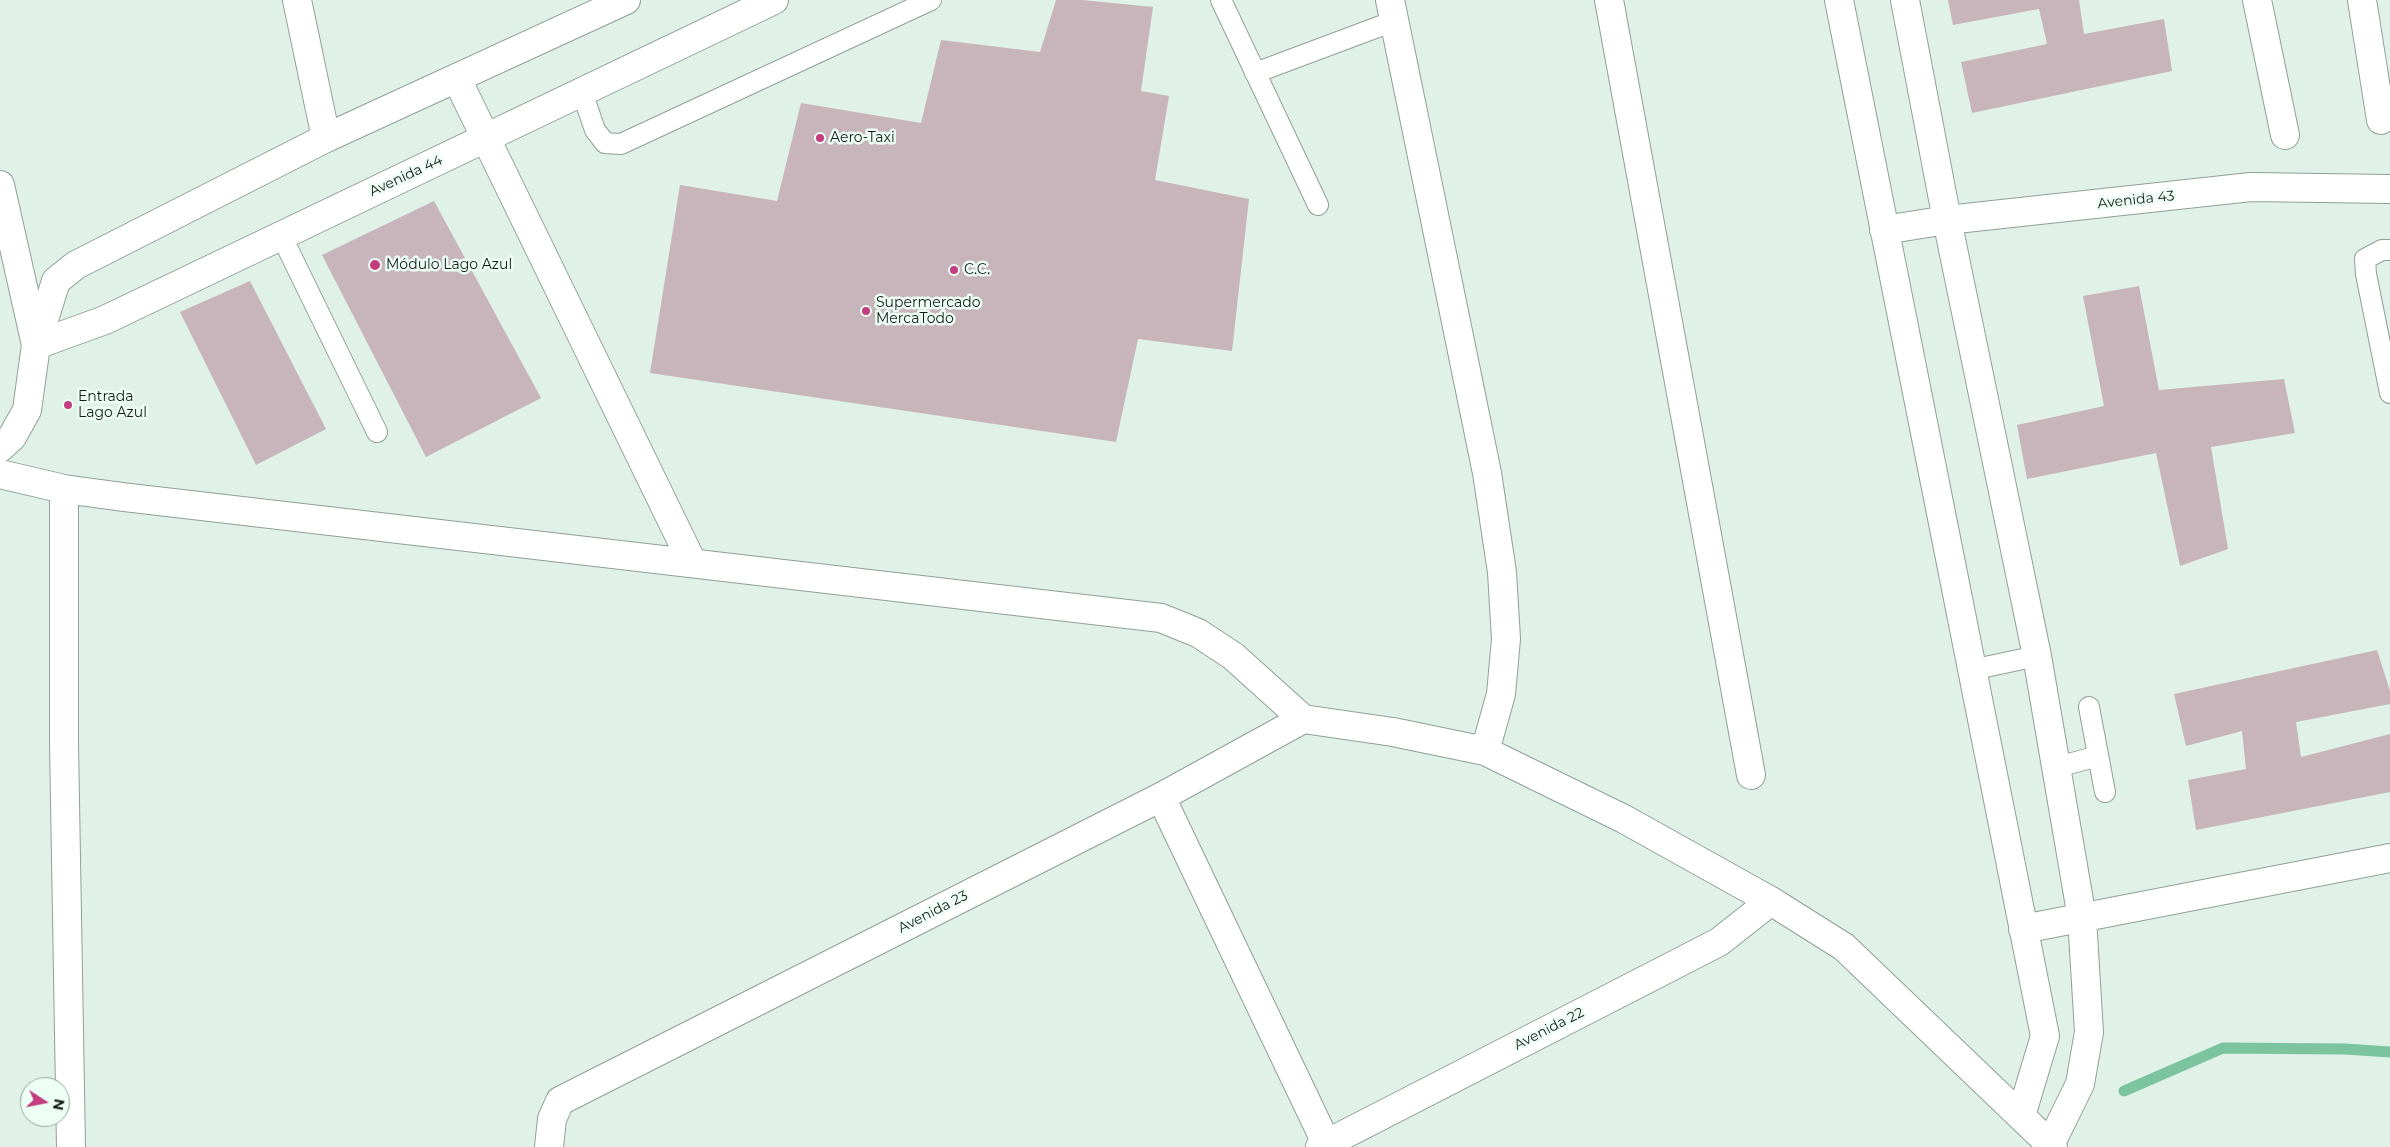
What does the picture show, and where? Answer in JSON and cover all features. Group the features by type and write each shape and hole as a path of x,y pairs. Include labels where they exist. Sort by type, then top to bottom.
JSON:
{"street":[{"path":"296,0 326,138"},
{"name":"Avenida 44","path":"36,345 105,320 774,0"},
{"path":"1609,0 1751,775"},
{"path":"1839,0 2045,1036 2021,1116"},
{"path":"0,474 64,489 1161,618 1198,633 1233,656 1304,718 1393,732 1485,751 1624,819 1772,901 1844,947 2052,1146 2080,1084 2089,1032 2082,918 2054,768 2037,656 1947,220 1905,0"},
{"path":"2258,0 2285,135"},
{"path":"2362,0 2381,120"},
{"path":"0,448 12,437 27,410 36,345 56,281 76,265 326,138 456,79 613,3"},
{"path":"1392,10 1487,473 1502,572 1506,639 1501,694 1485,751"},
{"path":"456,79 692,562"},
{"path":"0,185 36,345"},
{"name":"Avenida 43","path":"1884,230 1947,220 2251,188 2390,189"},
{"path":"64,489 64,743 71,1147"},
{"name":"Avenida 23","path":"549,1147 552,1119 560,1101 1161,797 1304,718"},
{"path":"1161,797 1325,1146"},
{"path":"2023,929 2390,858"},
{"name":"Avenida 22","path":"1325,1146 1719,942 1772,901"}],"lane":[{"path":"582,92 595,130 600,137 606,144 621,144 931,0"},
{"path":"1221,0 1318,205"},
{"path":"1255,73 1392,10"},
{"path":"281,235 377,432"},
{"path":"2390,250 2382,250 2364,259 2390,394"},
{"path":"1971,670 2037,656"},
{"path":"2089,707 2105,792"},
{"path":"2054,768 2098,756"}],"building":[{"name":"C.C.","path":"1056,0 1082,0 1153,7 1141,91 1169,96 1155,180 1249,199 1232,351 1138,339 1116,442 650,373 680,185 777,201 801,103 921,123 941,40 1040,52"},
{"path":"1948,0 2079,0 2084,34 2164,19 2172,71 1972,113 1961,62 2047,44 2039,9 1953,25"},
{"path":"434,201 541,398 426,457 322,255"},
{"path":"250,281 326,429 256,465 180,312"},
{"path":"2139,286 2159,390 2284,379 2295,433 2211,447 2228,549 2180,566 2156,453 2027,479 2017,425 2104,406 2083,296"},
{"path":"2377,650 2390,691 2390,704 2296,722 2301,757 2390,734 2390,792 2196,830 2188,780 2246,769 2242,731 2186,746 2174,694"}],"waterway":[{"path":"2124,1091 2223,1048 2345,1049 2390,1052"}],"place":[{"name":"Aero-Taxi","path":"820,138"},
{"name":"Módulo Lago Azul","path":"375,265"},
{"name":"C.C.","path":"954,270"},
{"name":"Supermercado MercaTodo","path":"866,311"},
{"name":"Entrada Lago Azul","path":"68,405"}]}
